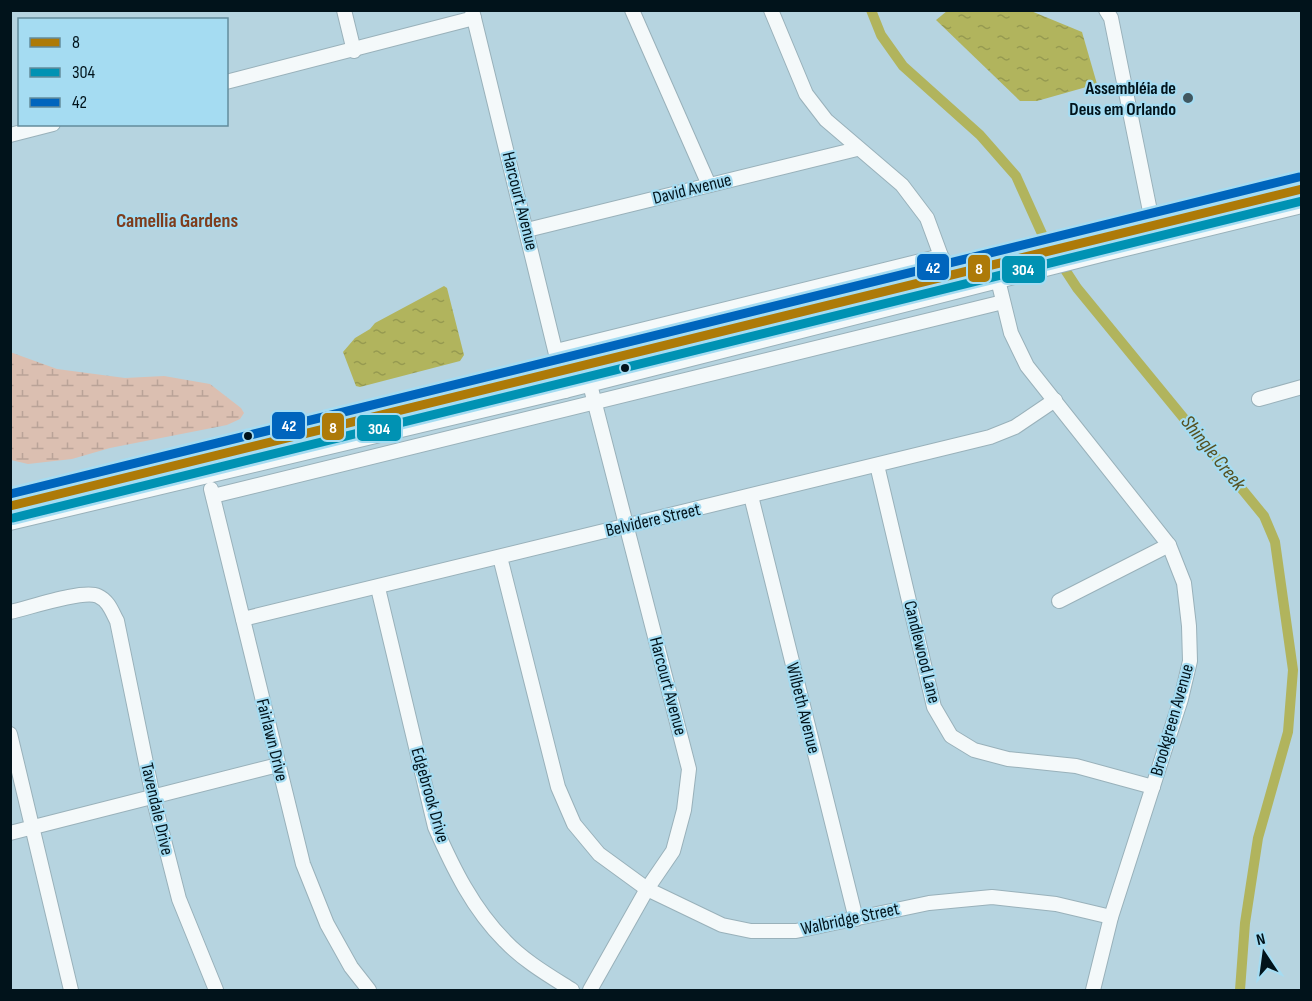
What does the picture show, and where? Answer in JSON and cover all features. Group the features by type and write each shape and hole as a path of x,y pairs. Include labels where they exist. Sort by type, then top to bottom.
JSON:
{"street":[{"path":"344,10 354,51"},
{"path":"632,10 709,185"},
{"path":"771,10 807,94 825,120 902,185 927,218 941,256 952,274 950,284 842,310 822,326"},
{"path":"1106,10 1111,18 1153,226"},
{"path":"228,82 354,51 473,14"},
{"name":"Harcourt Avenue","path":"473,14 566,391"},
{"path":"10,135 45,126"},
{"name":"David Avenue","path":"527,230 857,149"},
{"path":"10,506 1302,189"},
{"path":"1274,213 1282,202 1302,197"},
{"path":"10,523 566,391 1302,206"},
{"path":"999,282 999,273 1050,259 1061,248"},
{"path":"556,351 941,256"},
{"name":"Brookgreen Avenue","path":"999,282 1011,333 1028,366 1169,545 1184,583 1190,661 1171,735 1111,917 1092,990"},
{"path":"213,496 1003,302"},
{"name":"Harcourt Avenue","path":"585,364 689,769 684,810 673,851 647,889 590,990"},
{"path":"1259,399 1302,387"},
{"name":"Belvidere Street","path":"243,619 378,588 990,437 1015,427 1055,400"},
{"path":"207,476 208,465 300,444 318,438 324,429"},
{"name":"Candlewood Lane","path":"877,465 934,708 951,736 974,750 1008,759 1076,766 1153,787"},
{"name":"Fairlawn Drive","path":"207,476 303,864 323,914 351,967 369,990"},
{"name":"Wilbeth Avenue","path":"751,496 856,919"},
{"path":"1059,601 1169,545"},
{"name":"Walbridge Street","path":"500,557 558,787 574,824 599,854 647,889 722,924 751,931 796,931 929,903 992,897 1056,904 1111,917"},
{"name":"Edgebrook Drive","path":"378,588 435,827 451,864 473,902 505,942 549,976 572,990"},
{"name":"Tavendale Drive","path":"10,612 84,593 97,595 108,603 117,621 153,797 179,899 216,990"},
{"path":"10,734 71,990"},
{"path":"10,833 278,765"}],"green space":[{"path":"10,352 57,369 125,378 164,376 210,384 241,408 244,413 240,419 227,425 110,448 72,459 28,464 11,460"}],"water":[{"path":"947,11 1031,11 1082,32 1097,84 1037,101 1020,101 936,20"},
{"path":"444,286 447,288 464,355 460,361 360,387 356,386 343,352 355,338 375,323"}],"waterway":[{"name":"Shingle Creek","path":"871,10 881,35 903,66 980,135 1016,176 1043,236 1077,288 1264,516 1275,542 1293,670 1288,732 1258,838 1245,923 1240,990"}],"transit line":[{"name":"42","path":"10,494 1299,177"},
{"name":"8","path":"10,506 1302,189"},
{"name":"304","path":"13,518 1302,201"}],"place":[{"name":"Assembléia de Deus em Orlando","path":"1188,98"}],"district":[{"name":"Camellia Gardens","path":"177,221"}]}
